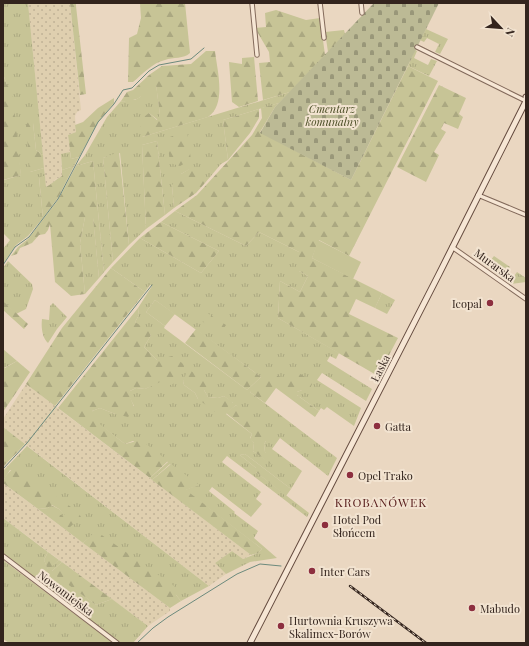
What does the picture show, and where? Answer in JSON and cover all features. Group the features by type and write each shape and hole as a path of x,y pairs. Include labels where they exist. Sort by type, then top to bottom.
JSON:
{"main road":[{"name":"Łaska","path":"250,643 526,101 526,97"}],"street":[{"path":"252,3 257,55"},
{"path":"320,3 324,38"},
{"path":"361,3 362,13"},
{"path":"417,47 526,101"},
{"path":"478,195 526,215"},
{"name":"Murarska","path":"452,247 526,299"},
{"name":"Nowomiejska","path":"3,556 117,643"}],"shaded area":[{"path":"28,3 70,3 81,110 77,112 75,116 76,132 68,135 70,152 61,155 62,176 46,187"},
{"path":"26,384 251,555 243,559 232,551 215,563 226,574 209,586 3,427 3,419"},
{"path":"3,483 170,608 170,611 148,626 3,518"}],"green space":[{"path":"3,3 28,3 43,155 36,150 33,123 30,172 44,168 45,176 39,178 43,218 28,236 16,245 3,264 3,249 10,240 3,233 3,176 4,180 21,175 7,85 3,74"},
{"path":"70,3 76,3 86,94 80,95"},
{"path":"140,3 185,3 190,53 182,57 160,61 133,82 128,82 129,38 137,34 141,18"},
{"name":"Cmentarz komunalny","path":"374,3 439,3 351,180 260,133 275,107"},
{"path":"276,10 306,20 320,18 325,55 290,92 263,100 259,63 270,62 269,52 255,28 266,27 265,13"},
{"path":"426,29 448,39 440,54 435,52 439,44 427,38 424,42 420,40"},
{"path":"344,30 345,34 328,52 325,32"},
{"path":"415,50 417,51 414,58 428,65 431,59 437,61 429,76 408,66"},
{"path":"206,51 215,51 219,77 219,95 214,111 208,117 142,137 140,125 141,119 149,113 157,120 160,115 156,85 136,99 123,102 121,101 127,92 133,90 149,75 162,66 191,64"},
{"path":"254,57 258,101 239,107 232,102 229,62 242,64 242,58"},
{"path":"408,66 438,81 349,256 319,240 312,258 382,293 375,308 356,299 349,314 398,338 378,376 278,318 280,281 300,292 308,276 299,271 299,252 259,232 246,246 175,211 197,195 252,135 262,118 261,108 279,103 260,132 351,180"},
{"path":"3,74 7,85 12,88 21,175 3,180"},
{"path":"156,84 160,115 158,120 149,113 142,137 290,92 279,103 223,120 228,160 221,164 205,183 205,179 198,180 190,169 181,174 172,186 174,208 165,215 157,141 142,145 146,229 129,245 120,153 103,158 113,262 104,272 93,161 76,166 85,155 107,117 121,101 135,100 140,97 144,90"},
{"path":"439,85 466,98 459,114 463,117 458,129 444,123 441,129 446,132 434,152 439,155 426,182 397,167"},
{"path":"114,98 114,103 98,122 79,157 71,159 68,135 76,132 75,125 83,122 98,108"},
{"path":"259,109 259,118 250,133 228,160 223,120"},
{"path":"29,121 33,123 36,150 43,155 44,168 30,172 26,125"},
{"path":"187,131 191,160 180,166 170,163 167,138"},
{"path":"157,141 165,215 146,229 142,145"},
{"path":"70,152 71,159 79,157 74,166 62,170 61,154"},
{"path":"119,152 129,245 113,262 103,158"},
{"path":"93,161 104,272 99,278 93,218 85,217 80,243 85,294 71,296 55,282 50,224 45,234 39,235 32,243 20,248 17,254 11,256 18,247 28,239 58,200 76,166"},
{"path":"74,166 58,198 43,218 39,177 45,176 46,187 62,176 62,170"},
{"path":"191,168 198,179 205,179 205,183 196,193 174,208 172,186 177,174 181,174"},
{"path":"175,211 246,246 259,232 299,252 299,271 308,276 300,292 280,281 278,318 339,353 336,359 330,356 327,361 372,389 366,401 322,373 317,380 361,408 354,426 327,407 324,410 321,408 319,411 297,395 297,392 302,390 285,379 250,392 337,458 328,476 280,438 272,449 302,471 291,489 245,454 240,455 256,468 256,472 309,513 307,517 227,456 222,462 261,492 256,499 262,504 251,517 212,487 209,491 235,512 234,513 258,531 254,538 277,558 250,562 226,574 215,563 232,551 243,559 258,553 262,549 185,490 198,485 170,464 152,480 150,478 168,462 133,441 125,444 96,422 92,411 100,408 115,414 134,406 129,396 130,391 136,388 145,389 160,381 157,360 144,347 151,335 135,322 139,315 138,308 152,286 150,285 145,292 111,268 140,238 201,273 219,251 161,222","holes":["155,300 261,377 247,390 164,328 165,326 146,312","185,379 204,390 208,397 218,398 224,396 233,403 198,399 195,393 184,385 183,381","236,405 266,441 264,444 265,452 272,464 253,451 254,443 250,438 252,434 226,414"]},
{"path":"85,217 93,217 99,278 85,294 80,243"},
{"path":"161,222 219,251 201,273 140,238"},
{"path":"318,240 361,262 353,279 312,258"},
{"path":"494,256 510,267 502,278 486,266"},
{"path":"8,261 32,284 33,289 26,309 16,314 3,301 3,268"},
{"path":"111,268 145,292 55,406 26,384 62,328"},
{"path":"517,272 526,278 526,282 509,283"},
{"path":"382,293 395,300 387,314 375,308"},
{"path":"155,300 175,314 165,326 146,312"},
{"path":"3,301 28,324 24,329 3,310"},
{"path":"53,303 67,317 48,343 42,332 42,319 49,320 50,306"},
{"path":"138,308 139,315 135,322 148,330 151,335 144,347 157,360 172,356 185,365 178,376 179,381 168,386 160,382 145,389 136,388 130,391 134,407 128,417 100,408 92,411 97,416 97,422 125,444 141,440 168,461 150,478 58,408"},
{"path":"204,311 226,325 220,334 199,319 199,315"},
{"path":"196,329 261,377 247,390 185,343"},
{"path":"3,349 17,361 4,368 3,367"},
{"path":"17,361 30,372 3,412 3,367 5,368"},
{"path":"190,370 206,382 207,388 204,390 208,397 218,398 224,396 233,402 219,415 198,399 195,393 184,385 183,381 187,372"},
{"path":"299,373 312,384 309,391 302,390 297,392 297,395 319,411 315,417 276,388 265,403 250,392 264,379 274,374 285,379"},
{"path":"236,405 270,430 264,444 265,452 273,459 272,465 253,451 254,443 250,439 252,434 226,413"},
{"path":"3,427 25,444 3,467"},
{"path":"27,446 209,586 181,601 176,595 96,532 83,543 38,509 48,508 51,505 66,515 81,517 10,470 3,481 3,471"},
{"path":"245,454 291,489 286,496 256,472 256,468 240,455"},
{"path":"171,464 199,485 186,490 262,549 258,553 251,555 152,480"},
{"path":"16,468 78,512 81,517 69,528 58,521 60,515 65,515 59,509 52,505 48,508 38,509 3,483 8,474"},
{"path":"3,518 48,552 44,560 48,569 59,560 62,562 52,571 96,605 112,599 148,626 133,643 120,643 3,554"},
{"path":"96,531 174,586 176,595 181,601 170,608 83,543"},
{"path":"48,552 59,560 48,570 44,560"},
{"path":"3,560 113,643 9,643 3,639"},
{"path":"62,562 112,599 96,605 51,572"}],"waterway":[{"path":"3,265 15,247 29,237 58,199 98,122 114,104 123,90 132,88 149,71 159,65 191,59 204,48"},
{"path":"3,469 27,443 152,285"},
{"path":"137,643 153,628 168,617 237,574 260,564 281,566"}],"railway":[{"path":"350,586 426,643"}],"place":[{"name":"Icopal","path":"490,303"},
{"name":"Gatta","path":"377,426"},
{"name":"Opel Trako","path":"350,475"},
{"name":"Hotel Pod Słońcem","path":"325,525"},
{"name":"Inter Cars","path":"312,571"},
{"name":"Mabudo","path":"472,608"},
{"name":"Hurtownia Kruszywa Skalimex-Borów","path":"281,626"}],"district":[{"name":"KROBANÓWEK","path":"381,502"}]}
